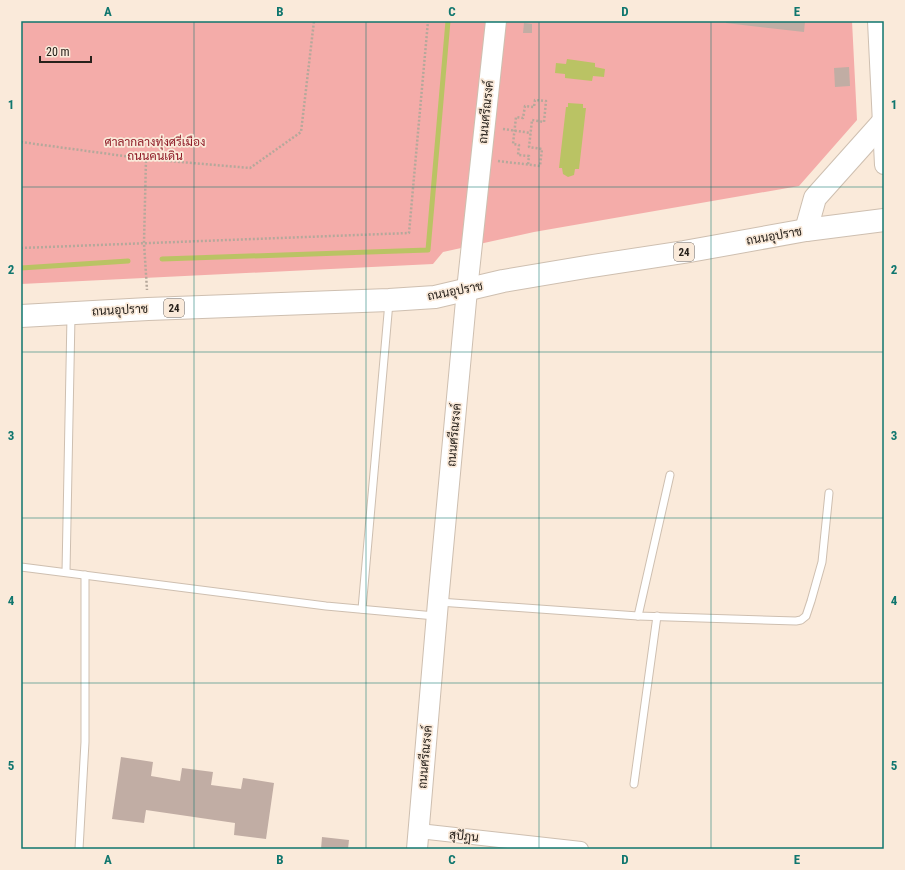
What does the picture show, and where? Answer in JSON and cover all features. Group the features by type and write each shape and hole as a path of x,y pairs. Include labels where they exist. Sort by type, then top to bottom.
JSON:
{"main road":[{"name":"ถนนศรีณรงค์","path":"418,840 467,290 496,21"},
{"path":"806,230 815,198 882,123"},
{"name":"ถนนอุปราช","path":"21,316 71,312 389,300 441,296 513,280 806,230 884,220"}],"street":[{"path":"877,21 884,165"},
{"name":"สุปัฎน","path":"418,840 581,849"}],"lane":[{"path":"362,609 389,300"},
{"path":"66,572 71,312"},
{"path":"638,616 670,474"},
{"path":"21,567 326,606 362,609 438,609 796,621 801,620 806,616 822,562 829,493"},
{"path":"79,849 85,742 85,575"},
{"path":"634,784 657,616"}],"path":[{"path":"21,142 146,159 250,168 300,132 314,21"},
{"path":"21,248 409,232 428,21"},
{"path":"482,158 528,165 540,166 542,149 529,147 530,133 532,120 544,122 546,101 535,100 534,107 525,106 523,118 516,117 513,144 519,145 518,155 529,156 528,165"},
{"path":"510,130 530,133"},
{"path":"146,159 144,243 148,309"}],"green space":[{"name":"ศาลากลางทุ่งศรีเมือง ถนนคนเดิน","path":"21,21 852,21 857,120 799,186 534,232 443,252 433,264 21,284"}],"shaded area":[{"path":"567,59 595,63 595,67 605,69 604,77 593,76 592,81 565,78 565,74 555,73 556,63 566,64"},
{"path":"568,103 583,104 583,108 586,108 579,169 575,169 574,175 568,177 563,174 562,168 559,168 566,107 568,107"}],"building":[{"path":"726,21 805,21 804,32 726,23"},
{"path":"524,23 532,24 532,33 523,33"},
{"path":"849,67 850,86 835,87 834,68"},
{"path":"121,757 153,762 151,776 180,781 182,768 213,772 211,785 241,789 243,778 274,783 266,839 234,835 235,823 146,810 144,823 112,819"},
{"path":"322,837 349,840 348,849 321,849"}],"waterway":[{"path":"162,259 428,250 448,21"},
{"path":"21,268 128,261"}]}
